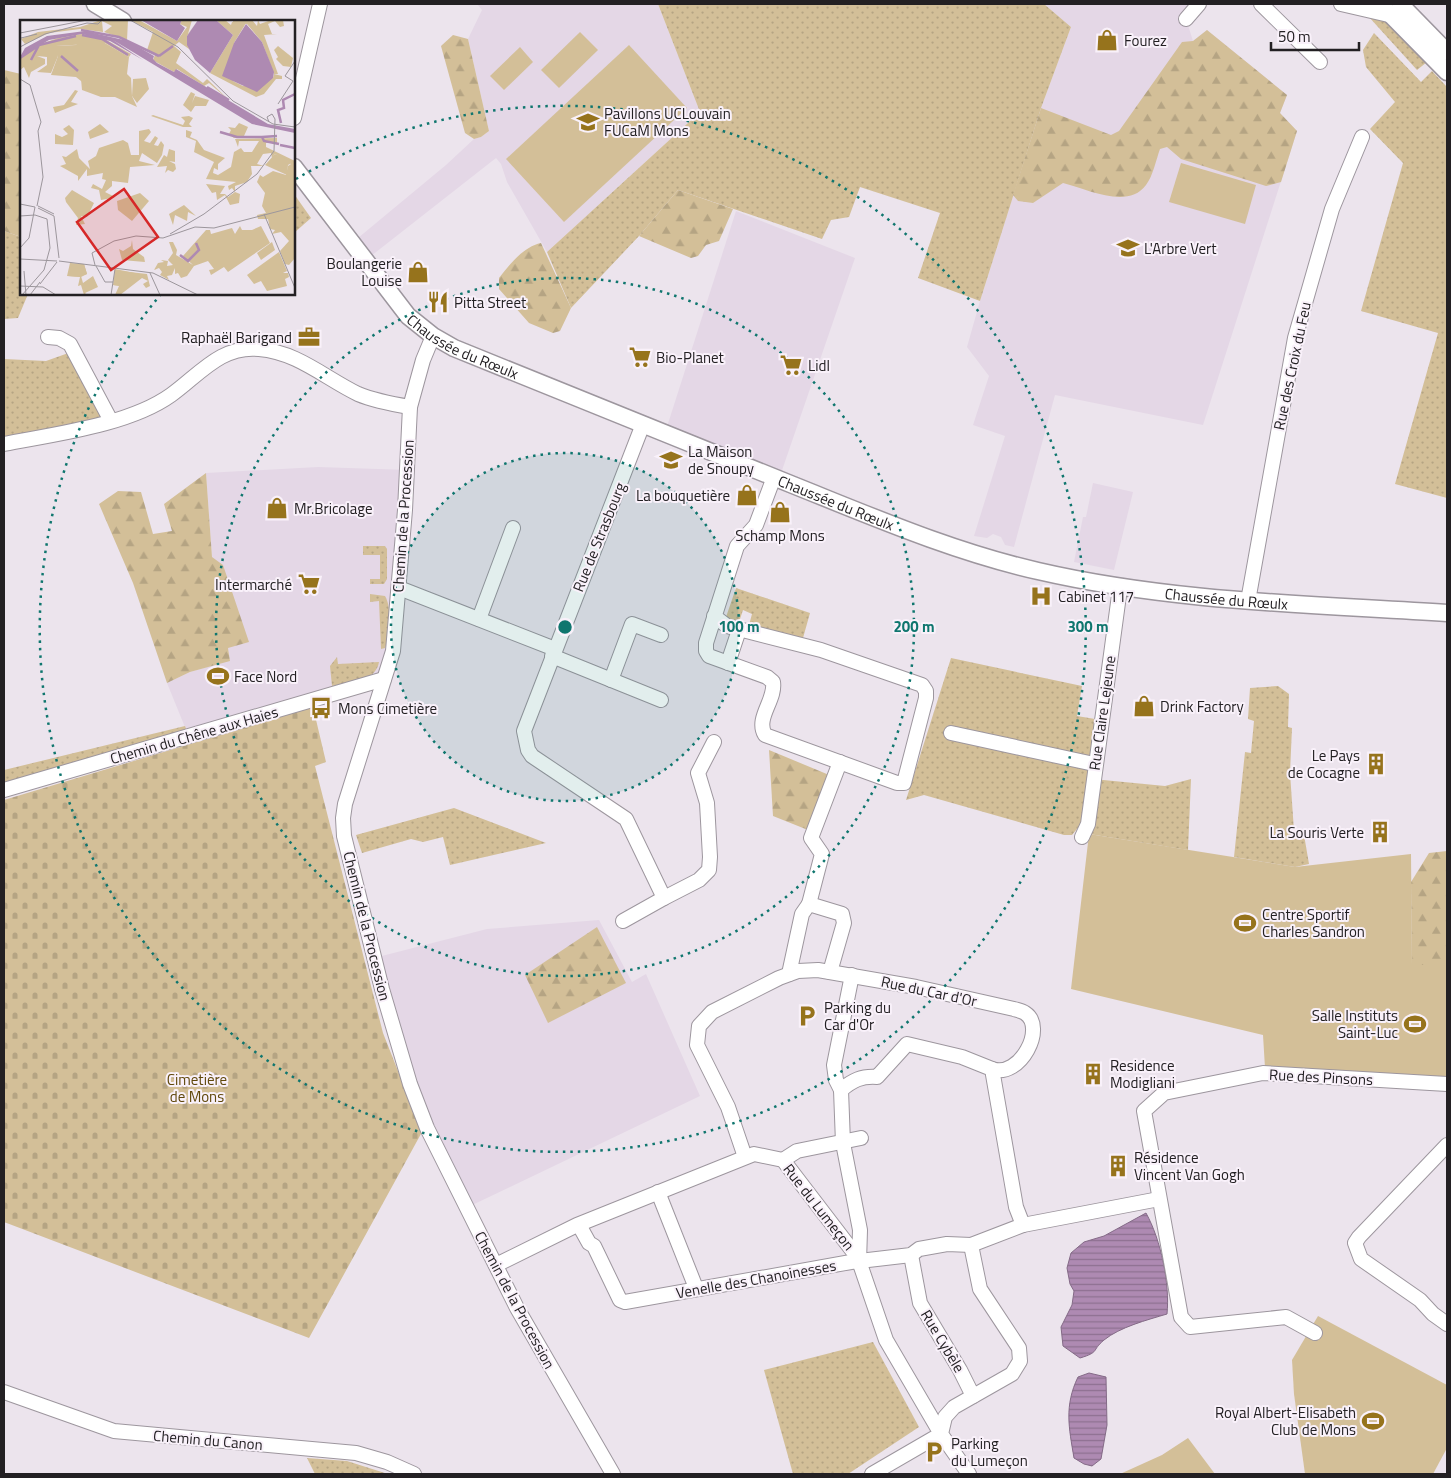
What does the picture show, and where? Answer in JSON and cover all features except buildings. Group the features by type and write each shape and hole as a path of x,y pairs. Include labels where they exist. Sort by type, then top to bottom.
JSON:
{"main road":[{"path":"95,4 121,20"},
{"path":"1380,4 1396,10 1447,52"},
{"path":"1396,10 1447,72"},
{"name":"Chaussée du Rœulx","path":"295,168 408,316 433,336 454,348 774,478 921,535 977,554 1038,571 1120,588 1248,601 1447,613"}],"street":[{"path":"295,114 320,4"},
{"path":"1186,19 1200,4"},
{"path":"1261,4 1320,62"},
{"path":"1341,4 1396,10"},
{"name":"Rue des Croix du Feu","path":"1248,601 1295,338 1332,209 1362,137"},
{"name":"Chemin de la Procession","path":"433,336 423,360 410,408 408,470 396,630 384,679 345,804 343,818 344,836 373,954 410,1084 427,1128 517,1308 613,1474"},
{"path":"48,338 59,338 70,344 111,421"},
{"path":"4,444 111,421 147,409 170,396 222,355 235,349 274,351 292,356 358,393 376,400 410,408"},
{"name":"Rue de Strasbourg","path":"643,424 553,652 524,731 528,750 532,756 626,819 664,898"},
{"path":"714,616 722,624 739,630 784,640 922,685 926,691 917,738 904,783 897,784 765,735 762,723 774,689 773,682 767,677 709,656 706,651 706,643 714,616 737,546 756,525 774,478"},
{"path":"479,620 513,528"},
{"path":"399,588 479,620 611,680 661,700"},
{"name":"Rue Claire Lejeune","path":"1082,837 1088,824 1094,764 1120,588"},
{"path":"611,680 632,624 660,635"},
{"path":"728,663 739,630"},
{"name":"Chemin du Chêne aux Haies","path":"4,790 384,679"},
{"path":"951,733 1094,764"},
{"path":"623,921 699,880 708,870 710,857 707,802 698,773 714,742"},
{"path":"789,974 802,914 809,904 822,854 811,838 840,762"},
{"path":"809,904 842,914 844,922 830,972"},
{"name":"Rue du Car d'Or","path":"745,1157 728,1107 697,1045 697,1033 699,1026 712,1012 789,974 818,970 852,975 1014,1009 1026,1014 1032,1024 1029,1048 1024,1058 1019,1064 997,1070 992,1068"},
{"path":"852,975 834,1064 836,1080 841,1090 843,1143 860,1230 859,1262"},
{"path":"841,1090 855,1079 865,1076 877,1077 907,1044 962,1057 992,1068 1016,1207 1023,1225"},
{"name":"Rue des Pinsons","path":"1159,1199 1144,1111 1164,1093 1263,1073 1447,1084"},
{"path":"783,1160 797,1151 861,1138"},
{"path":"1447,1145 1359,1237 1356,1249 1361,1259 1420,1300 1433,1314 1447,1324"},
{"name":"Rue du Lumeçon","path":"496,1265 579,1225 745,1157 754,1154 783,1160 859,1262 886,1340 941,1434 969,1474"},
{"path":"658,1192 696,1288"},
{"path":"1159,1199 1181,1317 1190,1328 1286,1317 1315,1333"},
{"name":"Venelle des Chanoinesses","path":"579,1225 589,1243 594,1246 620,1300 640,1300 696,1288 911,1255 919,1249 947,1244 971,1245 1023,1225 1159,1199"},
{"path":"872,1474 941,1434 945,1417 954,1407 1012,1374 1020,1361 1018,1348 980,1289 971,1245"},
{"name":"Rue Cybèle","path":"911,1255 920,1303 964,1376 973,1396"},
{"name":"Chemin du Canon","path":"4,1392 114,1431 356,1453 387,1462 414,1474"}],"shaded area":[{"name":"Pavillons UCLouvain FUCaM Mons","path":"477,4 658,4 700,112 547,252 507,182 501,164 496,158 371,256 358,238 446,165 474,139 481,137 489,131 468,39 482,10"},
{"name":"L'Arbre Vert","path":"1044,4 1199,4 1186,19 1193,41 1207,30 1287,95 1280,113 1297,131 1203,425 1055,395 1014,547 1005,545 1001,537 993,534 987,538 974,536 1005,436 973,425 989,376 967,347 1041,108 1071,27"},
{"path":"736,211 855,258 779,479 665,433"},
{"path":"318,467 408,470 384,679 189,737 167,683 190,672 230,660 212,557 206,473"},
{"path":"1093,483 1133,492 1114,570 1074,562 1083,517 1086,517"},
{"path":"599,920 632,982 646,974 700,1096 466,1208 427,1128 374,958 487,929"},
{"path":"1146,1213 1156,1236 1166,1276 1167,1314 1134,1324 1110,1335 1093,1353 1080,1358 1063,1346 1061,1327 1072,1305 1074,1291 1070,1284 1067,1268 1071,1253 1084,1242 1104,1236"},
{"path":"1089,1373 1106,1377 1107,1425 1101,1459 1092,1466 1074,1458 1069,1417 1071,1398 1078,1377"}],"green space":[{"path":"658,4 1044,4 1071,27 1041,108 980,301 918,278 940,213 860,187 849,217 831,220 822,239 678,190 639,236 571,308 547,252 700,112"},
{"path":"1369,17 1390,20 1427,62 1417,70"},
{"path":"1207,30 1287,95 1280,113 1297,131 1281,182 1266,186 1181,159 1167,147 1160,149 1146,185 1138,192 1129,196 1107,196 1063,183 1033,203 1018,201 1013,195 1041,108 1111,135 1119,131 1182,42 1193,41"},
{"path":"580,32 598,50 559,88 541,70"},
{"path":"1374,33 1421,82 1432,71 1447,87 1447,498 1395,484 1438,333 1361,311 1403,163 1370,129 1395,102 1366,67 1363,50"},
{"path":"453,35 468,39 489,131 481,137 474,139 465,133 441,46"},
{"path":"629,45 687,108 564,222 506,159"},
{"path":"520,47 533,62 504,90 490,76"},
{"path":"4,70 20,74 20,237 4,231"},
{"path":"1181,163 1256,185 1245,224 1169,202"},
{"path":"678,190 733,209 719,241 706,245 698,256 691,258 639,236"},
{"path":"295,195 311,218 295,232"},
{"path":"4,231 20,237 20,295 28,295 18,318 4,319"},
{"path":"541,243 571,308 560,331 553,333 529,323 499,289 499,278 512,262 528,248"},
{"path":"74,351 111,421 4,444 4,359 46,361"},
{"path":"206,473 212,557 223,565 249,642 228,648 230,661 190,672 167,683 133,583 99,504 118,491 141,492 153,534 172,531 164,504"},
{"path":"363,546 385,546 387,549 387,579 384,584 370,584 370,579 380,579 380,555 363,555"},
{"path":"736,588 810,613 803,638 749,625 752,614 743,610 739,622 726,617"},
{"path":"370,594 385,596 389,607 390,622 388,636 385,648 381,649 379,601 370,602"},
{"path":"337,657 338,664 379,662 373,674 361,680 332,686 330,666"},
{"path":"951,658 1082,686 1077,716 1095,719 1081,824 1072,835 1064,835 924,795 906,800"},
{"path":"1278,686 1289,694 1288,727 1292,728 1290,773 1294,831 1303,829 1309,864 1295,867 1234,857 1245,752 1251,753 1254,721 1248,719 1250,688"},
{"name":"Cimetière de Mons","path":"313,707 326,762 315,766 383,1033 422,1132 309,1338 4,1222 4,800"},
{"path":"185,726 189,737 4,790 4,770"},
{"path":"769,750 834,777 818,834 773,816"},
{"path":"1093,779 1165,786 1191,779 1188,850 1089,834"},
{"path":"454,808 546,843 450,865 443,837 423,842 411,839 362,853 356,835"},
{"name":"Centre Sportif Charles Sandron","path":"1089,834 1295,867 1411,854 1412,965 1447,965 1447,1088 1265,1068 1263,1035 1071,989"},
{"path":"1447,851 1447,965 1412,965 1411,882 1429,853"},
{"path":"597,927 626,983 548,1023 525,975"},
{"name":"Royal Albert-Elisabeth Club de Mons","path":"1318,1316 1447,1385 1447,1448 1433,1474 1305,1474 1294,1394 1292,1360"},
{"path":"873,1342 919,1427 848,1474 793,1474 764,1370"},
{"name":"Royal Albert-Elisabeth Club de Mons","path":"1188,1438 1215,1474 1120,1474 1162,1455"},
{"path":"307,1458 347,1461 388,1474 315,1474"}],"place":[{"name":"Fourez","path":"1107,40"},
{"name":"Pavillons UCLouvain FUCaM Mons","path":"588,122"},
{"name":"L'Arbre Vert","path":"1128,248"},
{"name":"Boulangerie Louise","path":"418,272"},
{"name":"Pitta Street","path":"438,302"},
{"name":"Raphaël Barigand","path":"309,337"},
{"name":"Bio-Planet","path":"640,357"},
{"name":"Lidl","path":"791,365"},
{"name":"La Maison de Snoupy","path":"671,460"},
{"name":"La bouquetière","path":"747,495"},
{"name":"Mr.Bricolage","path":"277,508"},
{"name":"Schamp Mons","path":"780,512"},
{"name":"Intermarché","path":"309,584"},
{"name":"Cabinet 117","path":"1041,596"},
{"name":"Face Nord","path":"218,676"},
{"name":"Drink Factory","path":"1144,706"},
{"name":"Mons Cimetière","path":"321,708"},
{"name":"Le Pays de Cocagne","path":"1376,764"},
{"name":"La Souris Verte","path":"1380,832"},
{"name":"Centre Sportif Charles Sandron","path":"1245,923"},
{"name":"Parking du Car d'Or","path":"807,1016"},
{"name":"Salle Instituts Saint-Luc","path":"1415,1024"},
{"name":"Residence Modigliani","path":"1093,1074"},
{"name":"Résidence Vincent Van Gogh","path":"1118,1166"},
{"name":"Royal Albert-Elisabeth Club de Mons","path":"1373,1421"},
{"name":"Parking du Lumeçon","path":"934,1452"}]}
